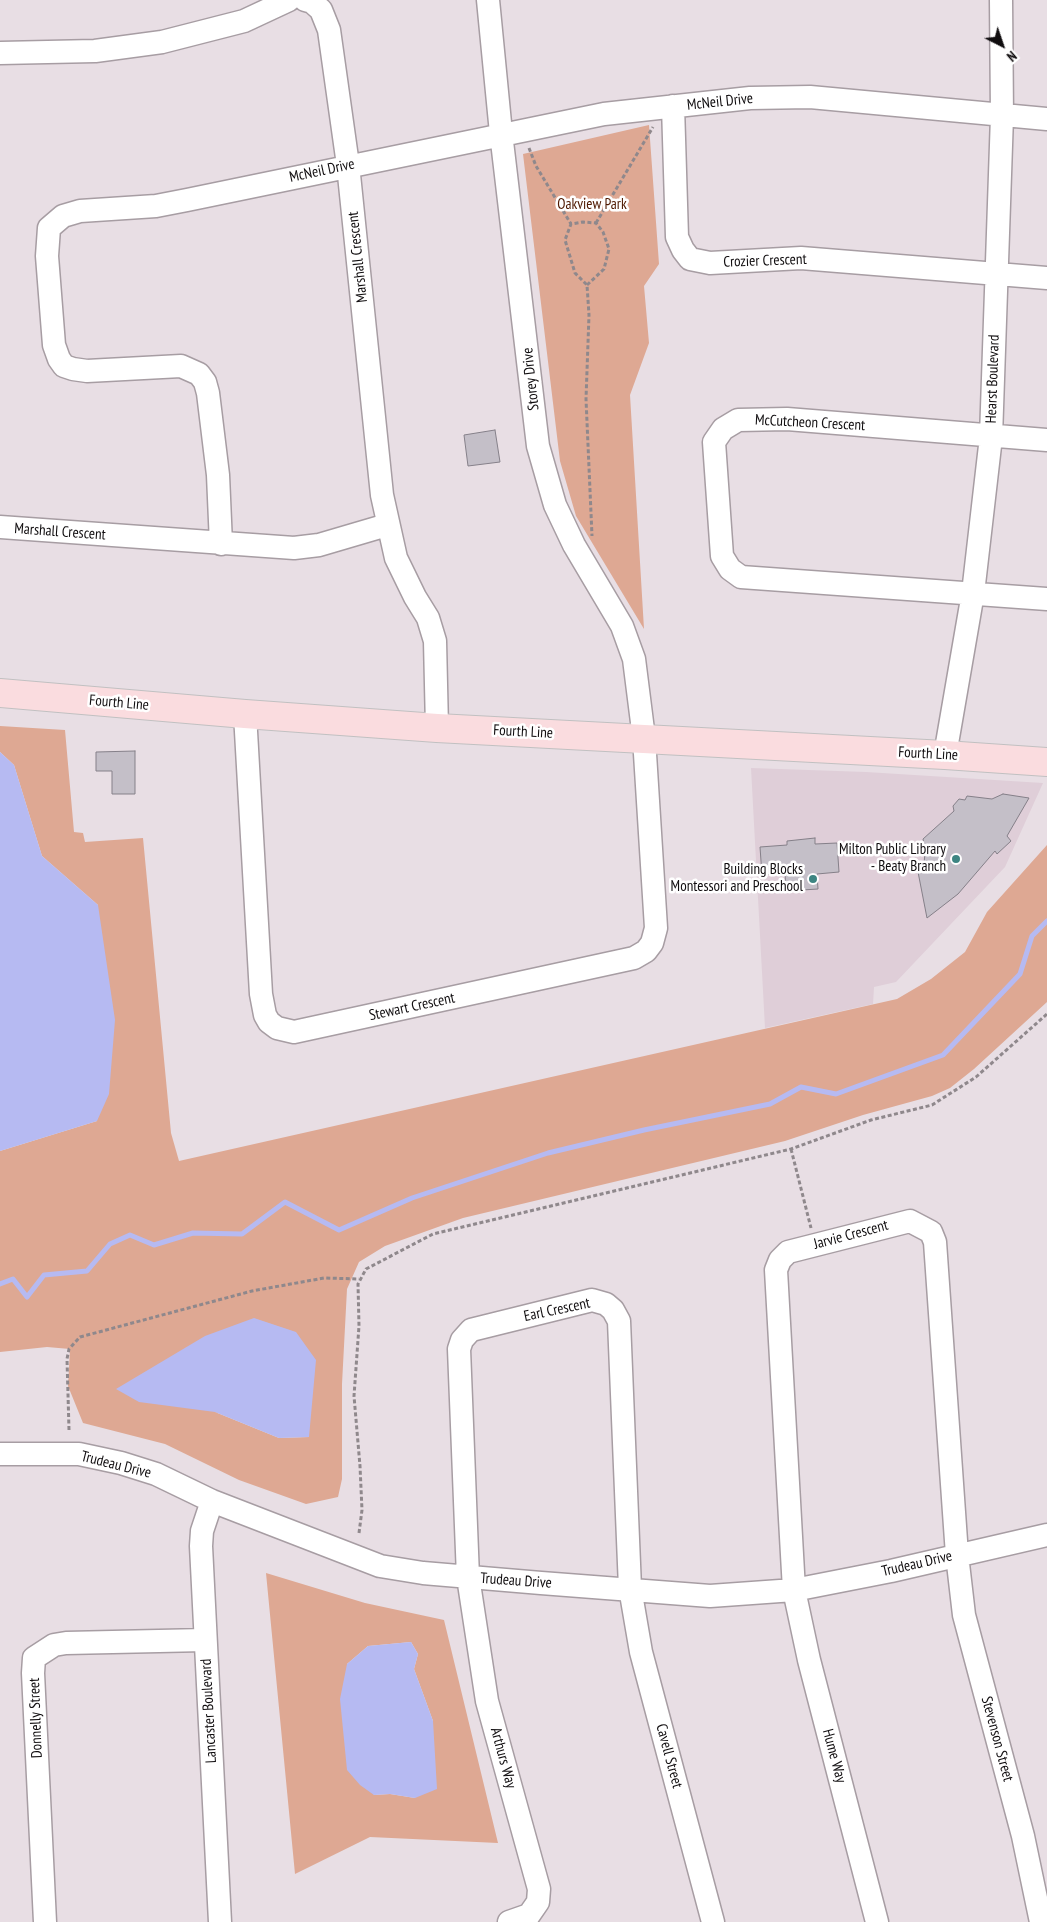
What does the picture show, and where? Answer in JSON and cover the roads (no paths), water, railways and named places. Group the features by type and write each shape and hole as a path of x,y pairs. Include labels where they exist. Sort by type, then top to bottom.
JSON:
{"main road":[{"name":"Fourth Line","path":"0,693 437,728 644,738 1047,762"}],"street":[{"path":"0,53 95,51 162,42 244,21 289,0"},
{"name":"Marshall Crescent","path":"305,0 312,2 321,10 329,30 348,165 382,494 387,525 396,558 415,597 428,618 435,641 437,728"},
{"name":"Storey Drive","path":"488,0 511,131 538,446 555,505 622,626 634,659 644,738"},
{"name":"Hearst Boulevard","path":"945,755 973,593 991,437 1002,116 1001,0"},
{"name":"McNeil Drive","path":"221,544 218,475 205,382 199,374 181,366 87,371 64,366 54,345 47,256 49,228 63,216 80,211 156,206 511,131 604,114 750,98 810,97 1047,119"},
{"name":"Crozier Crescent","path":"673,106 677,237 690,259 710,264 801,258 1047,278"},
{"name":"McCutcheon Crescent","path":"973,593 741,577 730,569 722,556 714,442 724,428 738,420 787,419 991,437"},
{"path":"991,437 1047,440"},
{"name":"Marshall Crescent","path":"0,528 221,544 306,547 387,525"},
{"path":"973,593 1047,599"},
{"name":"Stewart Crescent","path":"245,714 261,994 265,1015 269,1022 284,1031 294,1032 634,958 646,951 652,943 656,928 644,738"},
{"name":"Jarvie Crescent","path":"794,1590 776,1270 780,1260 788,1252 910,1222 931,1232 935,1242 957,1555"},
{"name":"Earl Crescent","path":"468,1577 458,1349 462,1340 471,1330 490,1324 592,1300 606,1304 613,1310 619,1320 630,1588"},
{"name":"Trudeau Drive","path":"0,1454 79,1454 121,1463 156,1474 212,1501 380,1566 468,1577 630,1588 710,1596 794,1590 867,1576 1047,1535"},
{"name":"Lancaster Boulevard","path":"212,1501 202,1531 201,1546 220,1922"},
{"name":"Stevenson Street","path":"957,1555 964,1615 1023,1836 1041,1922"},
{"name":"Arthurs Way","path":"468,1577 487,1701 539,1889 538,1902 529,1915 510,1922"},
{"name":"Cavell Street","path":"630,1588 641,1652 713,1922"},
{"name":"Hume Way","path":"794,1590 809,1660 877,1922"},
{"name":"Donnelly Street","path":"45,1922 34,1658 54,1645 66,1643 205,1640"}],"water":[{"path":"0,752 14,765 42,856 98,905 115,1020 109,1094 97,1121 0,1151"},
{"path":"254,1318 296,1332 316,1360 309,1437 279,1438 215,1412 139,1402 116,1389 205,1336"},
{"path":"411,1642 418,1654 414,1669 433,1721 437,1789 415,1798 390,1794 374,1795 360,1785 347,1770 340,1699 347,1664 368,1646"}],"waterway":[{"path":"0,1284 13,1279 27,1297 44,1275 87,1271 110,1244 130,1235 154,1245 193,1233 242,1234 285,1202 339,1230 412,1198 548,1153 644,1130 770,1104 801,1087 836,1094 943,1055 1020,974 1032,936 1047,921"}],"place":[{"name":"Milton Public Library - Beaty Branch","path":"956,859"},
{"name":"Building Blocks Montessori and Preschool","path":"813,879"}],"park label":[{"name":"Oakview Park","path":"592,205"}]}
